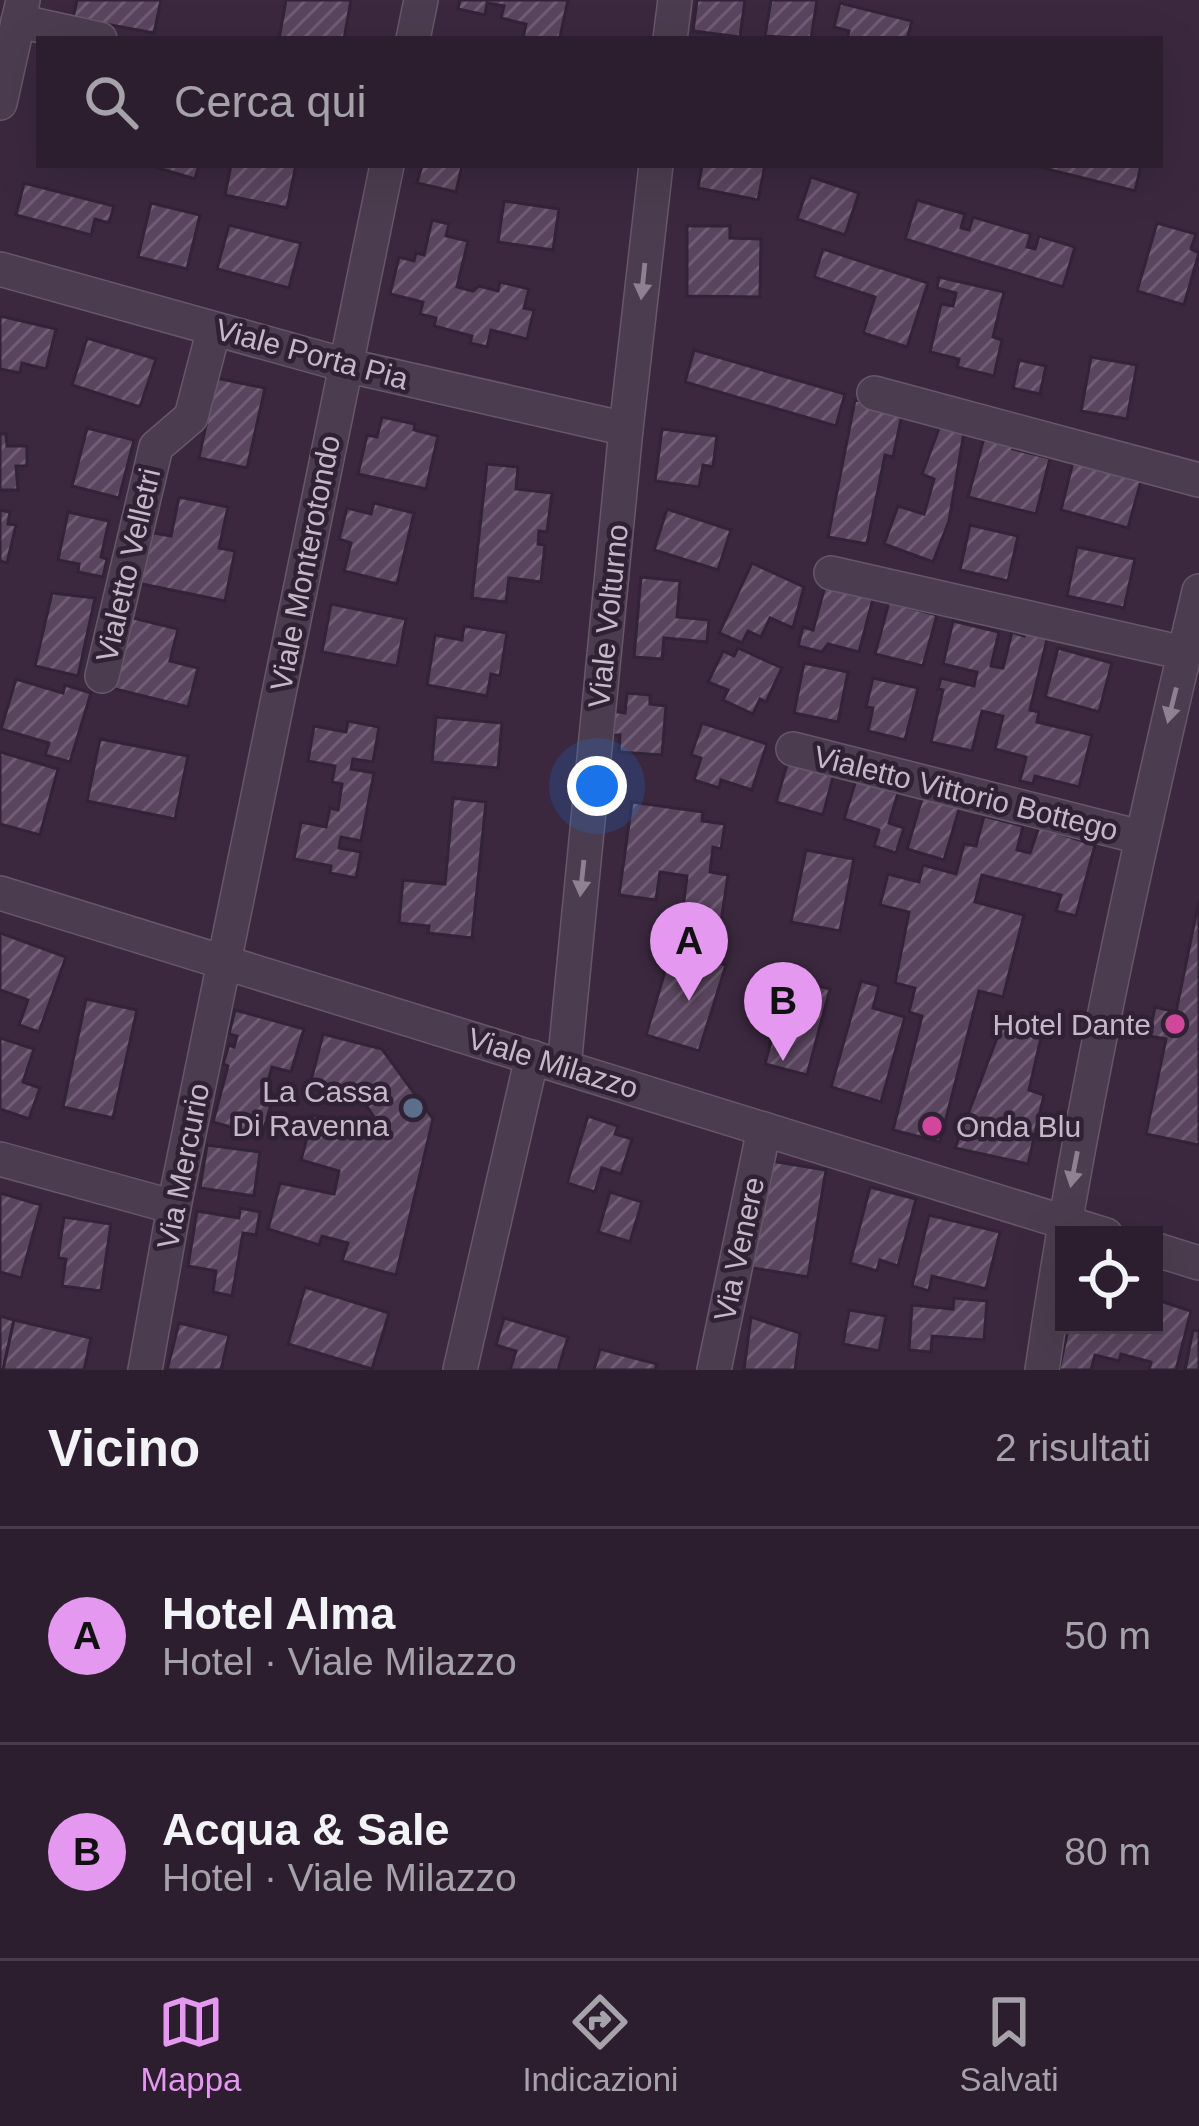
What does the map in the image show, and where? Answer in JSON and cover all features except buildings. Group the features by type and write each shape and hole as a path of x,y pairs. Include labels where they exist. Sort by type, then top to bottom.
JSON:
{"street":[{"path":"414,36 421,0"},
{"path":"670,36 675,0"},
{"path":"0,104 20,10 92,36"},
{"name":"Viale Monterotondo","path":"225,962 386,168"},
{"name":"Viale Volturno","path":"460,1370 548,1062 656,168"},
{"name":"Viale Porta Pia","path":"0,269 345,365 626,429"},
{"name":"Vialetto Velletri","path":"102,676 156,447 191,417 214,329"},
{"path":"874,393 1199,481"},
{"path":"831,573 1184,653"},
{"path":"1042,1370 1064,1222 1140,837 1199,592"},
{"name":"Vialetto Vittorio Bottego","path":"793,749 1140,837"},
{"name":"Viale Milazzo","path":"0,893 1077,1226"},
{"name":"Via Mercurio","path":"145,1370 225,962"},
{"name":"Via Venere","path":"713,1370 764,1129"},
{"path":"0,1159 174,1207"},
{"path":"1163,1253 1199,1263"}],"place":[{"name":"Hotel Alma","path":"689,1001"},
{"name":"Hotel Dante","path":"1175,1024"},
{"name":"Acqua & Sale","path":"783,1061"},
{"name":"La Cassa Di Ravenna","path":"413,1108"},
{"name":"Onda Blu","path":"932,1126"}]}
